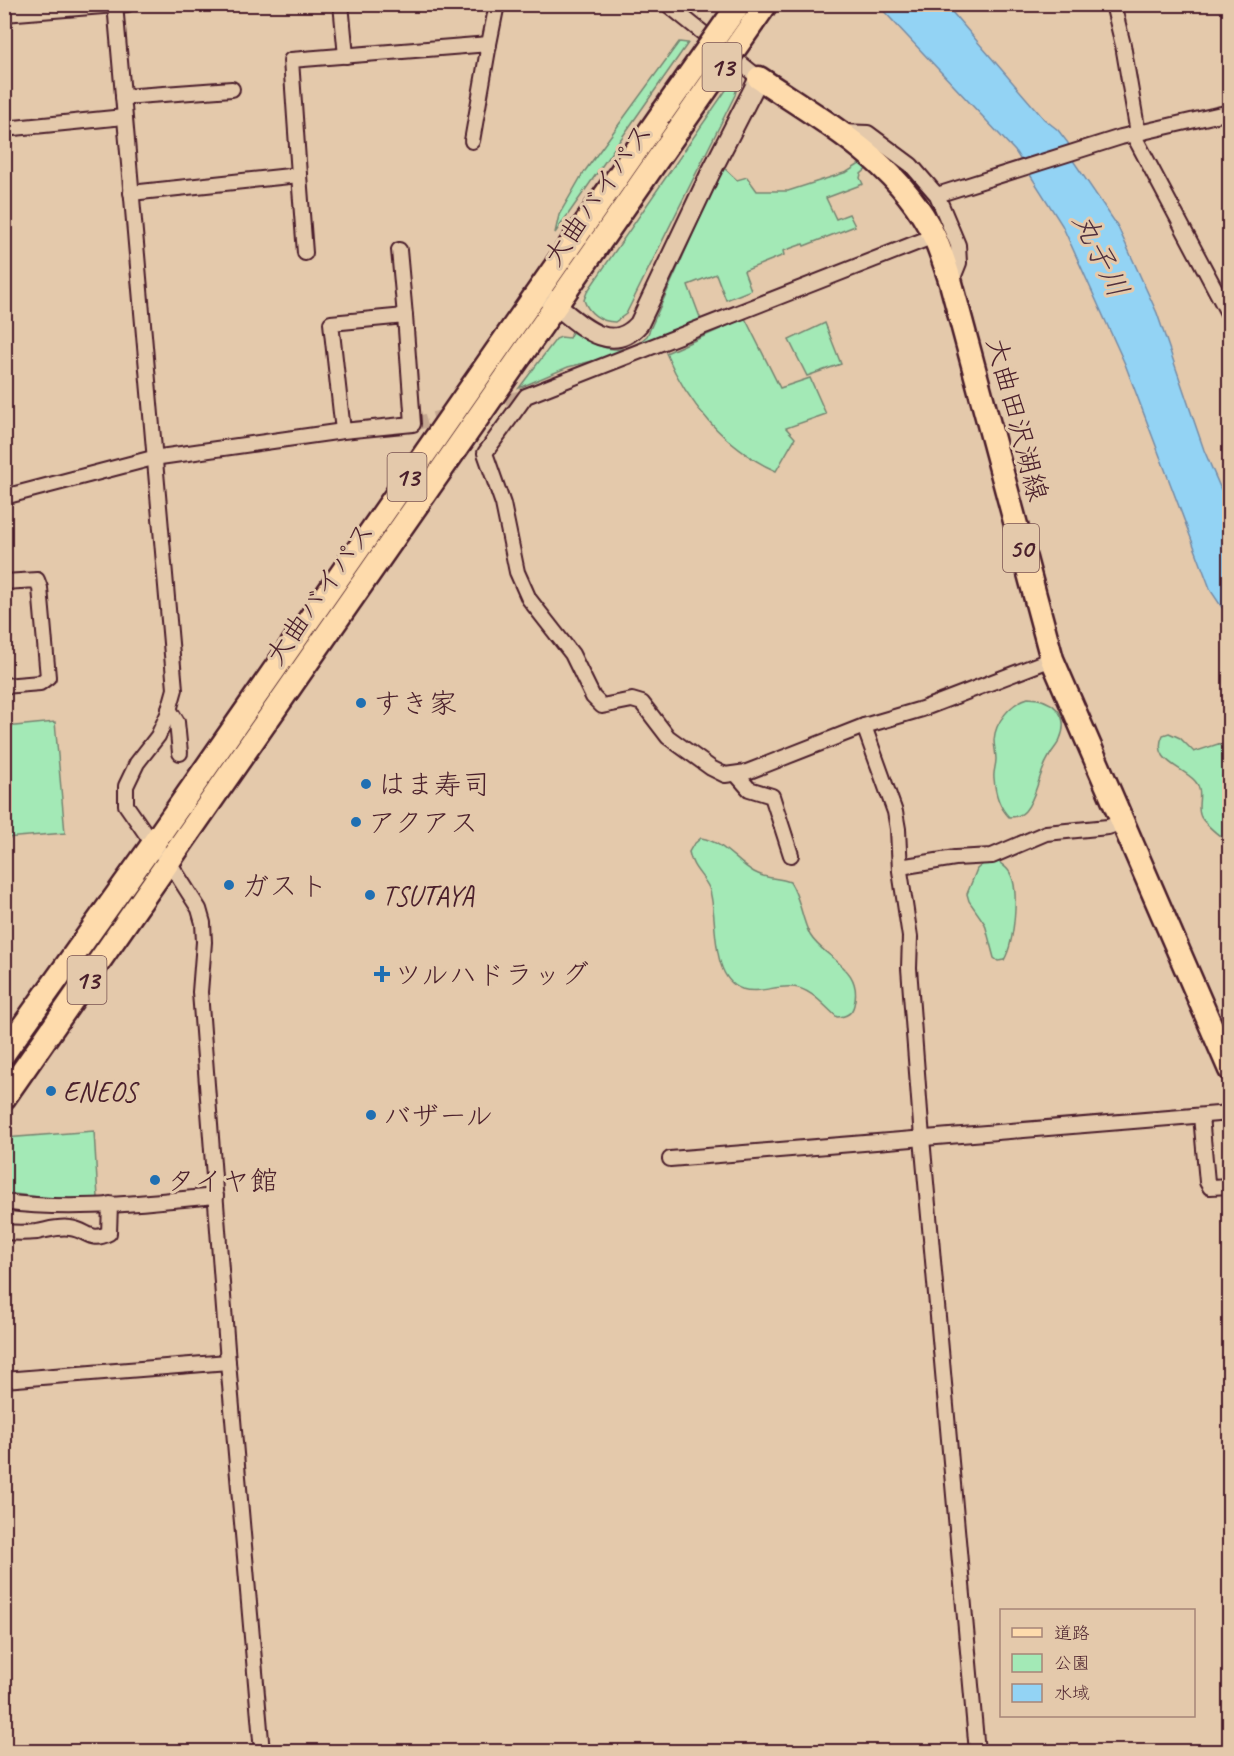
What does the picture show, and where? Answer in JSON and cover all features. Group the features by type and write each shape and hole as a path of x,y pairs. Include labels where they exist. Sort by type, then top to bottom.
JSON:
{"main road":[{"name":"大曲バイパス","path":"4,1053 153,844 739,4"},
{"name":"大曲バイパス","path":"4,1098 766,4"},
{"name":"大曲田沢湖線","path":"759,78 875,159 902,185 934,236 951,283 1052,659 1123,822 1221,1031 1230,1070"}],"street":[{"path":"341,4 346,56"},
{"path":"472,141 497,4"},
{"path":"537,291 597,336 613,338 630,334 639,324 710,174 759,78 667,4"},
{"path":"1113,4 1123,45 1131,135 1230,317"},
{"path":"4,14 119,5 130,193 175,689 158,736 137,763 126,786 126,805 153,844 169,862 199,909 202,923 204,942 200,990 228,1362 262,1752"},
{"path":"305,253 291,60 489,44"},
{"path":"123,98 232,89"},
{"path":"943,193 1131,135 1230,112"},
{"path":"14,128 124,117"},
{"path":"839,132 868,133 911,165 943,193 958,245 959,263 951,283"},
{"path":"130,193 299,175"},
{"path":"934,236 526,396 485,453 503,504 517,572 529,599 572,654 592,697 602,706 632,700 642,703 668,737 711,768 725,775 747,772 864,726 922,709 1052,659"},
{"path":"4,497 153,458 343,431 413,424 399,250"},
{"path":"343,431 331,323 405,316"},
{"path":"4,582 37,580 40,588 48,677 40,683 4,686"},
{"path":"169,710 177,722 180,753"},
{"path":"864,726 896,812 900,867 910,937 909,968 922,1138 977,1752"},
{"path":"736,774 749,789 772,796 791,855"},
{"path":"900,867 955,858 992,856 1046,832 1108,826 1123,822"},
{"path":"670,1160 1230,1113"},
{"path":"1201,1116 1206,1182 1210,1188 1230,1186"},
{"path":"4,1202 61,1205 110,1204 216,1196"},
{"path":"4,1232 38,1232 68,1227 79,1230 92,1238 100,1238 109,1233 110,1204"},
{"path":"4,1380 228,1362"}],"green space":[{"path":"679,42 688,43 555,233 559,215 582,175"},
{"path":"735,77 738,83 735,95 626,314 615,322 600,318 586,305 584,300 587,292"},
{"path":"866,160 870,166 861,174 863,184 826,198 836,219 849,214 855,226 804,246 803,244 783,251 784,255 744,271 751,290 726,300 716,274 688,285 701,320 625,353 568,367 519,388 556,339 569,338 572,332 610,349 628,348 647,336 723,167 737,180 747,177 757,191 788,191 847,172"},
{"path":"745,318 780,388 810,378 826,414 786,428 795,438 776,471 741,450 710,422 685,389 666,353"},
{"path":"825,323 841,364 807,376 789,340"},
{"path":"1028,698 1044,701 1057,709 1063,722 1063,730 1045,765 1028,807 1020,815 1009,817 1000,804 995,789 995,733 1005,714 1016,704"},
{"path":"55,722 65,833 5,838 5,727"},
{"path":"1169,733 1180,738 1194,752 1218,744 1229,749 1229,843 1210,828 1201,817 1199,813 1200,794 1195,781 1164,757 1160,744 1163,735"},
{"path":"701,838 716,843 759,875 790,882 810,935 848,972 853,981 856,992 850,1013 837,1017 817,999 800,988 748,990 731,982 719,959 709,888 693,863 689,852"},
{"path":"996,860 1010,873 1015,891 1011,942 1004,960 998,961 994,958 985,924 969,901 967,894 977,869 983,864"},
{"path":"94,1131 98,1198 66,1200 5,1193 5,1138"}],"water":[{"name":"丸子川","path":"878,5 946,5 1044,119 1058,130 1068,143 1074,162 1117,225 1157,313 1204,450 1229,508 1229,618 1211,591 1125,364 1062,225 1015,151"}],"tunnel":[{"path":"485,406 526,396"},
{"path":"413,424 451,415"}],"place":[{"name":"すき家","path":"361,703"},
{"name":"はま寿司","path":"366,784"},
{"name":"アクアス","path":"356,822"},
{"name":"ガスト","path":"229,885"},
{"name":"TSUTAYA","path":"370,895"},
{"name":"ツルハドラッグ","path":"382,974"},
{"name":"ENEOS","path":"51,1091"},
{"name":"バザール","path":"371,1115"},
{"name":"タイヤ館","path":"155,1180"}]}
